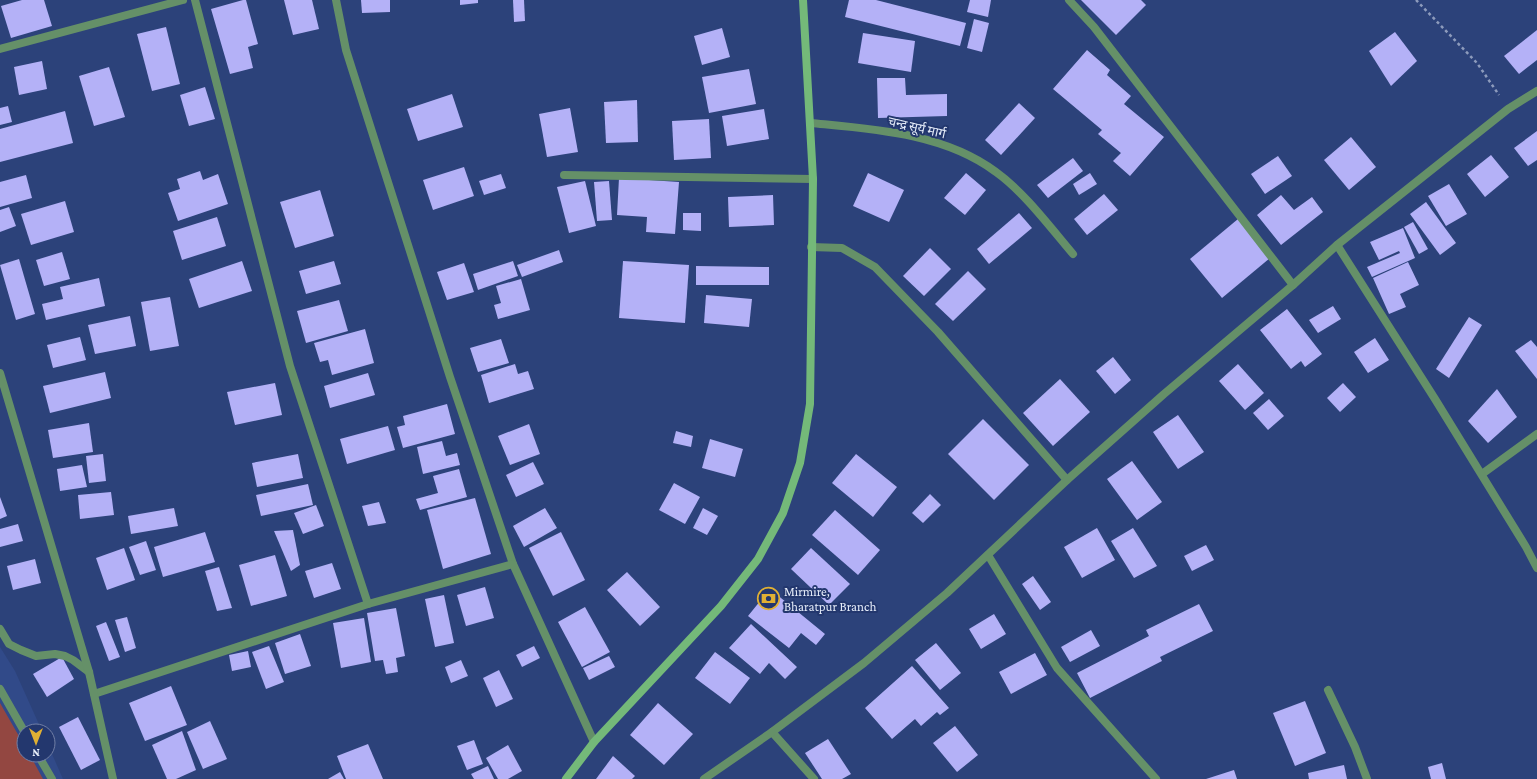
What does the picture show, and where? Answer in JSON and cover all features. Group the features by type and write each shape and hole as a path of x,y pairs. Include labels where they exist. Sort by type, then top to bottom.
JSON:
{"main road":[{"path":"566,779 594,742 721,606 758,559 783,513 800,463 810,404 813,179 803,0"}],"street":[{"path":"0,49 183,0"},
{"path":"195,0 290,366 368,604"},
{"path":"336,0 346,50 447,369 513,564 594,742"},
{"path":"1069,0 1094,27 1293,285"},
{"path":"704,779 772,732 864,663 947,593 1067,480 1164,394 1293,285 1337,244 1508,109 1537,91"},
{"name":"चन्द्र सूर्य मार्ग","path":"811,123 863,128 930,140 967,154 996,172 1018,192 1073,254"},
{"path":"564,175 813,179"},
{"path":"1337,244 1482,474 1537,568"},
{"path":"812,247 842,248 874,267 938,332 1067,480"},
{"path":"0,373 89,672 113,779"},
{"path":"1482,474 1537,434"},
{"path":"988,555 1057,668 1156,779"},
{"path":"94,694 368,604 513,564"},
{"path":"0,629 9,644 36,656 55,654 65,656 89,672"},
{"path":"0,689 19,723"},
{"path":"1328,690 1355,747 1367,779"},
{"path":"772,732 814,779"},
{"path":"43,763 52,779"}],"path":[{"path":"1416,0 1477,63 1508,109"}],"shaded area":[{"path":"0,647 15,671 38,723 16,723 16,763 56,763 63,779 0,779"},
{"path":"0,703 16,731 16,763 34,763 43,779 0,779"}],"building":[{"path":"22,0 44,0 52,26 11,38 1,6"},
{"path":"246,0 258,44 248,47 253,68 230,74 211,9"},
{"path":"284,0 312,0 319,29 293,35"},
{"path":"361,0 390,0 390,12 362,13"},
{"path":"460,0 478,0 478,3 460,5"},
{"path":"513,0 524,0 525,21 514,22"},
{"path":"849,0 876,0 966,23 960,46 845,17"},
{"path":"970,0 991,0 988,17 967,12"},
{"path":"1081,0 1141,0 1146,5 1116,35"},
{"path":"974,19 989,23 982,52 967,48"},
{"path":"166,27 180,84 152,91 137,34"},
{"path":"722,28 730,57 702,65 694,36"},
{"path":"1537,30 1537,60 1519,74 1504,56"},
{"path":"1395,32 1417,61 1391,86 1369,51"},
{"path":"863,33 915,41 911,72 858,63"},
{"path":"1087,50 1110,70 1107,75 1131,96 1124,104 1164,137 1130,176 1113,161 1121,153 1098,134 1102,130 1053,89"},
{"path":"42,61 47,89 19,95 14,67"},
{"path":"109,67 125,117 94,126 79,76"},
{"path":"749,69 756,104 709,113 702,77"},
{"path":"877,78 905,78 906,95 947,94 947,116 878,118"},
{"path":"205,87 215,119 189,126 180,95"},
{"path":"452,94 463,127 418,141 407,109"},
{"path":"637,100 638,142 606,143 604,102"},
{"path":"1019,103 1035,118 1001,155 985,140"},
{"path":"8,106 12,122 0,125 0,108"},
{"path":"570,108 578,152 547,157 539,114"},
{"path":"764,109 769,139 727,146 722,116"},
{"path":"65,111 73,143 0,162 0,129"},
{"path":"709,119 711,158 674,160 672,121"},
{"path":"1537,131 1537,160 1528,166 1514,148"},
{"path":"1351,137 1376,167 1349,190 1324,160"},
{"path":"1491,155 1509,177 1485,197 1467,174"},
{"path":"1278,156 1292,176 1265,194 1251,174"},
{"path":"1073,158 1083,171 1048,198 1037,185"},
{"path":"464,167 474,196 433,210 423,180"},
{"path":"200,171 203,180 218,174 228,204 178,221 168,193 180,189 177,179"},
{"path":"868,173 904,190 889,222 853,206"},
{"path":"966,173 986,190 965,215 944,198"},
{"path":"1090,173 1097,184 1079,195 1073,184"},
{"path":"501,174 506,188 484,195 479,181"},
{"path":"26,175 32,198 0,207 0,182"},
{"path":"619,178 679,182 675,234 646,232 647,217 617,215"},
{"path":"585,181 596,226 569,233 557,187"},
{"path":"609,181 612,220 597,221 594,182"},
{"path":"1449,184 1467,214 1446,226 1428,196"},
{"path":"320,190 334,236 295,248 280,202"},
{"path":"1104,194 1118,210 1087,235 1074,219"},
{"path":"773,195 774,225 729,227 728,197"},
{"path":"1281,195 1294,210 1312,197 1323,212 1281,245 1257,215"},
{"path":"65,201 74,232 31,245 21,214"},
{"path":"1426,202 1456,243 1440,255 1410,214"},
{"path":"9,207 16,226 0,232 0,210"},
{"path":"683,213 701,213 701,231 683,230"},
{"path":"1019,213 1032,228 989,264 977,249"},
{"path":"217,217 226,246 182,260 173,231"},
{"path":"1238,219 1270,258 1222,298 1190,259"},
{"path":"1413,222 1428,249 1419,254 1404,227"},
{"path":"1403,228 1415,258 1372,277 1367,267 1400,253 1399,251 1379,260 1370,242"},
{"path":"930,248 951,269 924,296 903,276"},
{"path":"559,250 563,262 522,277 517,265"},
{"path":"62,252 70,279 44,286 36,260"},
{"path":"19,259 35,314 16,320 0,265"},
{"path":"242,261 252,291 199,308 189,279"},
{"path":"334,261 341,284 306,294 299,271"},
{"path":"513,261 518,276 478,290 473,274"},
{"path":"623,261 689,265 685,323 619,318"},
{"path":"1408,262 1419,285 1400,294 1406,307 1389,314 1373,278"},
{"path":"464,263 474,292 447,300 437,272"},
{"path":"696,266 769,267 769,285 696,285"},
{"path":"968,271 986,289 953,321 935,304"},
{"path":"99,278 105,306 46,320 42,304 63,299 60,287"},
{"path":"521,279 530,310 498,319 494,305 501,303 496,286"},
{"path":"706,295 752,299 749,327 704,323"},
{"path":"170,297 179,346 150,351 141,302"},
{"path":"339,300 348,331 306,343 297,311"},
{"path":"1333,306 1341,319 1318,333 1309,320"},
{"path":"1287,309 1322,354 1305,367 1301,361 1291,369 1260,330"},
{"path":"130,316 136,346 95,354 88,325"},
{"path":"1469,317 1482,325 1449,378 1436,369"},
{"path":"365,329 374,363 332,375 328,360 320,362 314,343"},
{"path":"80,337 86,360 53,368 47,345"},
{"path":"1375,338 1389,360 1368,373 1354,352"},
{"path":"501,339 509,363 478,372 470,348"},
{"path":"1531,340 1537,347 1537,379 1515,351"},
{"path":"1113,357 1131,380 1115,394 1096,371"},
{"path":"515,364 518,374 528,371 534,389 489,403 481,375"},
{"path":"1238,364 1264,393 1245,410 1219,381"},
{"path":"105,372 111,398 50,413 43,386"},
{"path":"368,373 375,395 330,408 324,386"},
{"path":"1060,379 1090,412 1053,446 1023,413"},
{"path":"275,383 282,415 235,425 227,392"},
{"path":"1343,383 1356,397 1340,412 1327,398"},
{"path":"1497,389 1517,417 1488,443 1468,421"},
{"path":"1269,399 1284,416 1268,430 1253,413"},
{"path":"447,404 455,434 403,448 397,427 405,425 403,416"},
{"path":"1178,415 1204,452 1178,469 1153,432"},
{"path":"983,419 1029,465 994,500 948,454"},
{"path":"89,423 93,452 53,458 48,430"},
{"path":"529,424 540,454 510,465 498,436"},
{"path":"388,426 395,450 347,464 340,439"},
{"path":"676,431 693,436 691,447 673,443"},
{"path":"710,439 743,449 735,477 702,468"},
{"path":"442,441 446,456 457,453 460,465 423,474 417,447"},
{"path":"103,454 106,481 89,483 86,456"},
{"path":"298,454 303,478 257,487 252,463"},
{"path":"856,454 897,487 873,517 832,483"},
{"path":"1132,461 1162,502 1137,520 1107,479"},
{"path":"533,462 544,484 516,497 506,475"},
{"path":"82,465 87,487 60,491 57,469"},
{"path":"459,469 467,497 420,510 416,499 438,493 433,476"},
{"path":"674,483 700,497 685,524 659,510"},
{"path":"308,484 313,505 261,516 256,495"},
{"path":"111,492 114,515 80,519 78,495"},
{"path":"930,494 941,505 923,523 912,513"},
{"path":"0,497 7,516 0,519"},
{"path":"475,498 491,554 443,569 427,510"},
{"path":"379,502 386,523 368,526 362,506"},
{"path":"316,505 324,526 303,534 294,513"},
{"path":"174,508 178,526 131,534 128,516"},
{"path":"545,508 557,528 524,547 513,526"},
{"path":"703,508 718,516 707,535 693,528"},
{"path":"835,510 880,550 858,575 812,535"},
{"path":"18,524 23,541 0,547 0,529"},
{"path":"1097,528 1115,560 1082,578 1064,547"},
{"path":"1133,528 1157,566 1134,578 1111,541"},
{"path":"293,530 300,565 291,571 274,531"},
{"path":"205,532 215,562 163,577 154,547"},
{"path":"561,532 585,580 553,596 529,548"},
{"path":"146,541 156,570 140,575 129,547"},
{"path":"1206,545 1214,560 1192,571 1184,556"},
{"path":"124,548 135,580 107,590 96,558"},
{"path":"811,548 850,584 829,605 791,569"},
{"path":"275,555 287,596 251,606 239,565"},
{"path":"35,559 41,583 13,590 7,566"},
{"path":"332,563 341,589 314,598 305,571"},
{"path":"219,567 232,608 217,611 205,571"},
{"path":"627,572 660,607 640,626 607,590"},
{"path":"1033,576 1051,602 1040,610 1022,584"},
{"path":"485,587 494,618 466,626 457,595"},
{"path":"770,589 825,634 816,645 801,633 789,648 748,616"},
{"path":"444,595 454,643 435,647 425,599"},
{"path":"1199,604 1213,631 1160,657 1162,661 1090,698 1077,673 1149,636 1146,630"},
{"path":"585,607 610,652 582,667 558,622"},
{"path":"396,608 405,656 396,658 398,672 386,674 383,660 375,661 367,613"},
{"path":"994,614 1006,634 981,649 969,629"},
{"path":"127,617 136,648 125,652 115,620"},
{"path":"364,618 371,662 341,668 333,623"},
{"path":"106,622 120,657 109,661 96,626"},
{"path":"751,624 797,667 785,679 769,663 760,674 729,648"},
{"path":"1091,630 1100,646 1070,662 1061,647"},
{"path":"300,634 311,666 285,674 275,643"},
{"path":"936,643 961,673 940,690 915,660"},
{"path":"269,646 284,682 266,689 252,652"},
{"path":"534,646 540,658 522,667 516,655"},
{"path":"248,651 251,667 232,671 229,655"},
{"path":"715,652 750,678 730,704 695,678"},
{"path":"1035,653 1047,675 1011,694 999,672"},
{"path":"609,656 615,667 589,680 583,668"},
{"path":"62,657 74,679 47,697 33,674"},
{"path":"461,660 468,676 451,683 445,667"},
{"path":"912,666 949,708 940,715 937,712 921,726 915,719 892,739 865,708"},
{"path":"499,670 513,699 496,707 483,678"},
{"path":"171,686 187,725 145,741 129,703"},
{"path":"1305,701 1326,753 1295,766 1273,713"},
{"path":"658,703 693,734 664,765 630,735"},
{"path":"78,717 100,760 81,770 59,727"},
{"path":"210,721 227,759 203,769 187,732"},
{"path":"955,726 978,755 957,772 933,743"},
{"path":"182,731 196,770 176,779 167,779 152,745"},
{"path":"828,739 851,774 842,779 822,779 805,753"},
{"path":"474,740 483,764 467,770 457,746"},
{"path":"368,744 383,779 346,779 337,756"},
{"path":"508,745 522,771 508,779 498,779 486,758"},
{"path":"613,756 635,776 632,779 596,779"},
{"path":"1442,763 1446,779 1431,779 1428,767"},
{"path":"1344,765 1347,779 1309,779 1308,773"},
{"path":"488,766 494,779 474,779 471,774"},
{"path":"1234,770 1237,779 1206,779"},
{"path":"340,772 344,779 328,779"}],"place":[{"name":"Mirmire, Bharatpur Branch","path":"769,598"}]}
